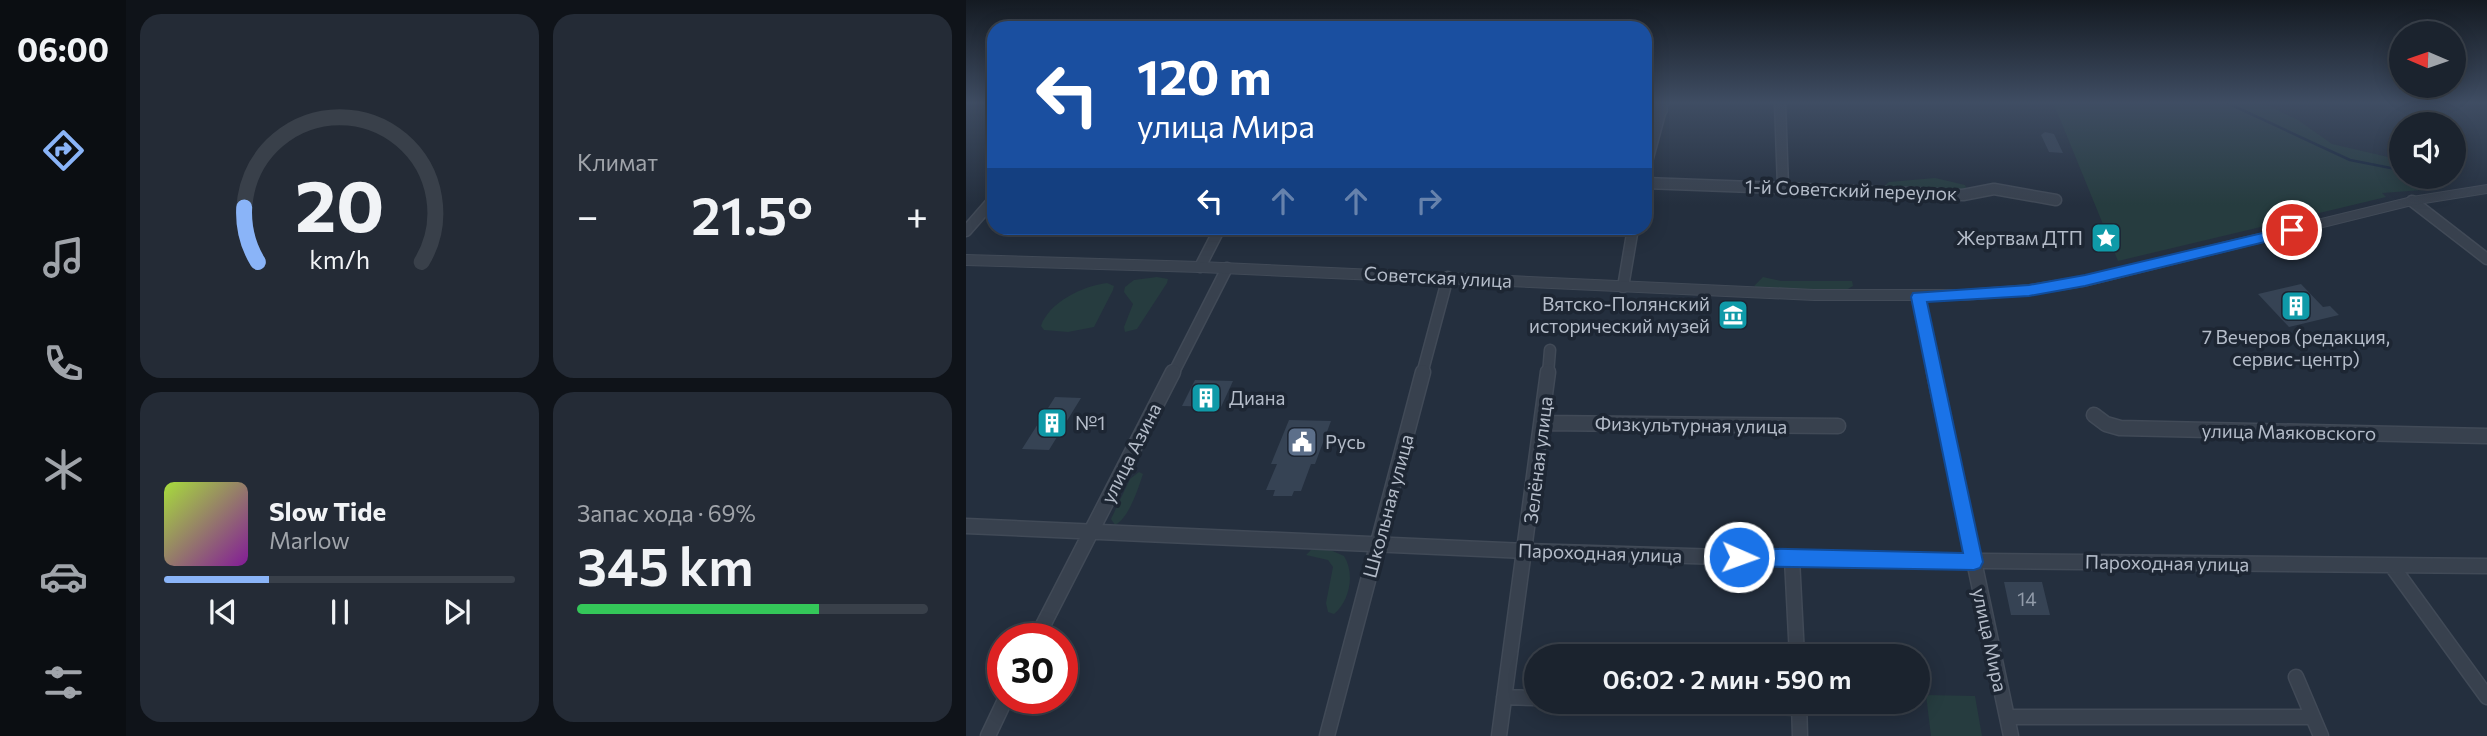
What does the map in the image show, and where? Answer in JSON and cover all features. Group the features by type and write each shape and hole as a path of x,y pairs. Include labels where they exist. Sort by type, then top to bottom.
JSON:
{"street":[{"path":"1781,136 1783,187"},
{"name":"1-й Советский переулок","path":"1652,183 1963,195 1994,189 2056,200"},
{"name":"Советская улица","path":"966,260 1227,268 1623,287 1918,297 2029,290 2085,281 2412,201 2487,189"},
{"path":"2412,201 2487,259"},
{"path":"966,231 987,207"},
{"path":"1200,267 1216,235"},
{"path":"1623,287 1632,235"},
{"name":"улица Азина","path":"1044,623 1227,268"},
{"name":"Школьная улица","path":"1327,736 1448,277"},
{"name":"улица Мира","path":"1918,297 2011,736"},
{"name":"Зелёная улица","path":"1499,736 1543,423 1550,351"},
{"name":"улица Маяковского","path":"2094,415 2106,424 2120,428 2487,436"},
{"name":"Физкультурная улица","path":"1543,423 1838,426"},
{"name":"Пароходная улица","path":"966,526 1526,551 1792,558 2487,566"},
{"path":"1792,558 1796,644"},
{"path":"2392,566 2487,697"},
{"path":"2296,677 2321,736"},
{"path":"1504,697 1524,698"},
{"path":"988,736 998,714"},
{"path":"1799,714 1800,736"},
{"path":"2007,718 2313,717"}],"green space":[{"path":"2067,136 2321,136 2332,144 2389,157 2389,189 2425,189 2382,193 2386,197 2118,261"},
{"path":"1935,178 1965,185 1967,191 1882,188 1889,182"},
{"path":"1157,277 1168,279 1167,283 1137,329 1125,332 1124,327 1133,304 1124,292 1125,287 1134,280"},
{"path":"1763,277 1781,281 1852,281 1853,286 1844,291 1754,286"},
{"path":"1107,283 1114,286 1113,290 1094,327 1068,332 1044,330 1041,326 1051,310 1068,297"},
{"path":"1139,472 1143,474 1132,502 1125,516 1115,525 1111,519 1130,479"},
{"path":"1328,549 1344,556 1350,578 1344,602 1334,614 1328,612 1326,603 1333,567 1328,560 1306,555 1311,550"},
{"path":"1930,695 1975,696 1982,736 1931,736 1928,714"}],"building":[{"path":"2042,136 2055,136 2063,153 2049,152"},
{"name":"7 Вечеров (редакция, сервис-центр)","path":"2301,284 2323,307 2330,306 2339,315 2289,327 2258,294"},
{"name":"Диана","path":"1195,380 1233,381 1221,407 1182,406"},
{"name":"№1","path":"1055,397 1081,398 1049,450 1022,449"},
{"name":"Русь","path":"1289,420 1331,421 1315,464 1311,464 1301,491 1294,491 1292,496 1273,496 1275,490 1266,490 1277,464 1271,464"},
{"path":"2004,582 2042,582 2050,615 2011,615"}],"waterway":[{"path":"2299,136 2350,160 2389,168"}],"place":[{"name":"Жертвам ДТП","path":"2106,238"},
{"name":"7 Вечеров (редакция, сервис-центр)","path":"2296,306"},
{"name":"Вятско-Полянский исторический музей","path":"1733,315"},
{"name":"Диана","path":"1206,398"},
{"name":"№1","path":"1052,423"},
{"name":"Русь","path":"1302,442"}],"route":[{"path":"1739,557 1974,562 1918,297 2029,290 2085,281 2292,230"}]}
